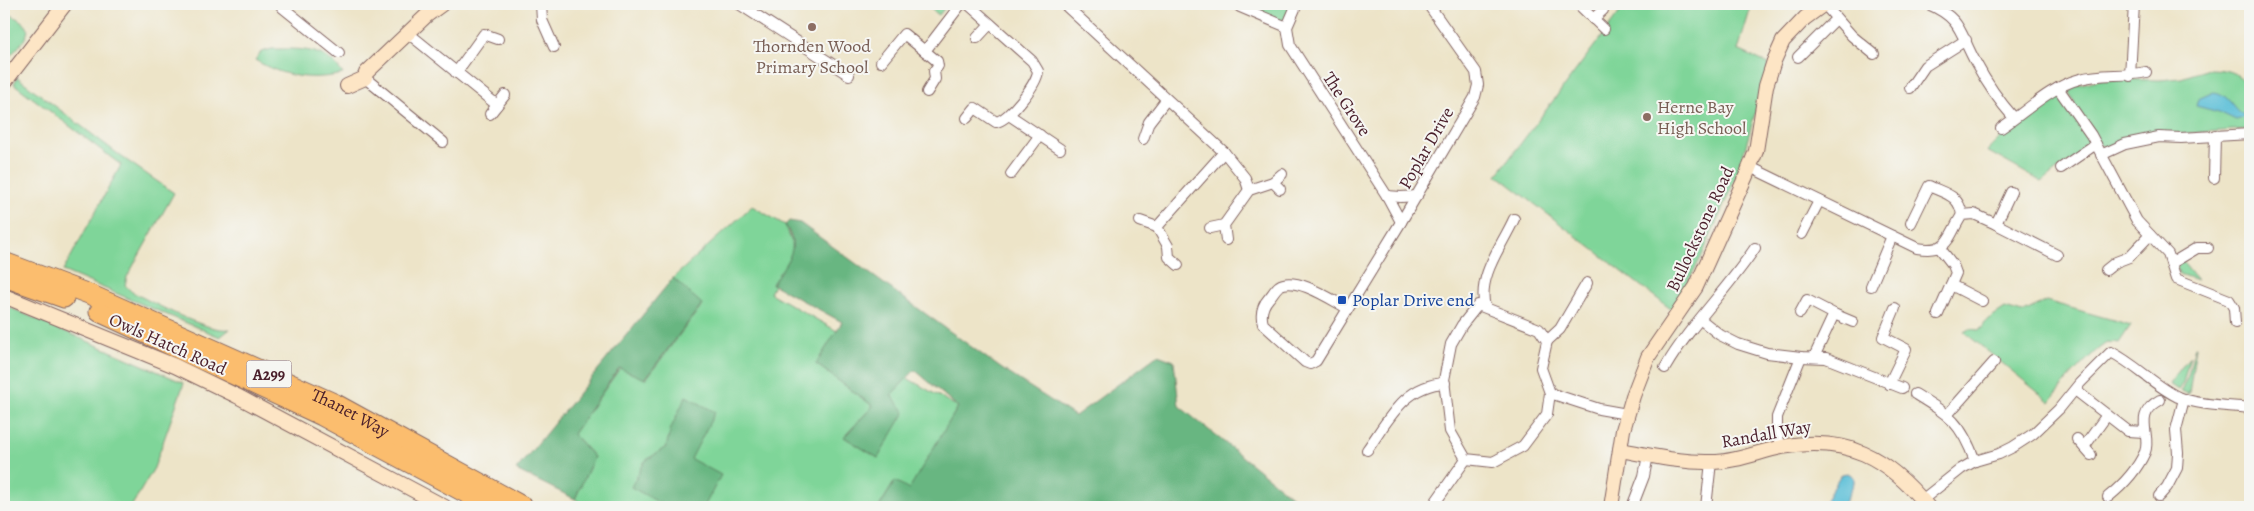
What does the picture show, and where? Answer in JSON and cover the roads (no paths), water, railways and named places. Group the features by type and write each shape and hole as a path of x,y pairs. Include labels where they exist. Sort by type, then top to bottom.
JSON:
{"highway":[{"name":"Thanet Way","path":"4,262 94,296 336,404 524,507"},
{"name":"Thanet Way","path":"4,277 85,306 322,416 492,507"}],"street":[{"path":"4,83 65,4"},
{"path":"280,4 339,53"},
{"path":"347,86 365,78 366,73 442,4"},
{"path":"541,4 542,20 554,47"},
{"path":"739,4 849,74"},
{"path":"925,51 962,4"},
{"path":"967,118 975,108 996,122 1010,115 1036,80 1038,71 1032,61 968,4"},
{"path":"1237,4 1287,27 1297,4"},
{"path":"1578,4 1604,30"},
{"name":"Bullockstone Road","path":"1612,507 1627,414 1648,357 1696,287 1750,167 1756,151 1766,86 1774,61 1784,41 1793,30 1824,4 1836,19 1874,54"},
{"path":"1928,4 1947,7 1966,40 1974,61 2014,118"},
{"path":"2130,76 2134,4"},
{"name":"Poplar Drive","path":"1347,308 1302,285 1285,284 1278,286 1266,302 1262,310 1261,320 1263,324 1305,362 1312,364 1317,359 1402,222 1475,97 1478,85 1476,72 1429,5"},
{"path":"1070,6 1166,100 1224,152 1245,178 1249,190"},
{"path":"1593,19 1602,10"},
{"path":"1798,57 1836,19"},
{"path":"977,38 990,24"},
{"name":"The Grove","path":"1287,27 1290,45 1304,69 1402,222"},
{"path":"408,33 497,105"},
{"path":"456,73 484,34 498,39"},
{"path":"881,62 904,34 937,61 938,66 934,71 935,80 927,92"},
{"path":"1910,88 1926,66 1966,40"},
{"path":"2001,128 2058,88 2080,79 2098,75 2130,76 2146,72"},
{"path":"365,78 443,142"},
{"path":"2058,88 2096,144 2137,221 2168,254 2176,279 2173,290"},
{"path":"490,114 505,95"},
{"path":"1142,139 1150,122 1166,100"},
{"path":"1010,115 1060,149"},
{"path":"2101,155 2126,144 2159,137 2181,138 2250,134"},
{"path":"2214,178 2215,135"},
{"path":"1011,174 1040,136"},
{"path":"2061,168 2096,144"},
{"path":"1157,227 1224,152"},
{"path":"1750,167 1917,248 1930,250 1949,241 1962,215 1960,204 1953,197 1929,186 1911,223"},
{"path":"1210,228 1224,225 1249,190 1276,186 1282,174"},
{"path":"1996,224 2011,192"},
{"path":"1387,196 1416,196"},
{"path":"1802,234 1819,201"},
{"path":"1962,215 1974,214 2056,255"},
{"path":"1485,307 1484,287 1488,272 1514,219"},
{"path":"1140,221 1157,227 1168,246 1169,257 1178,265"},
{"path":"1224,225 1226,240"},
{"path":"1871,286 1892,236"},
{"path":"2106,270 2116,262 2129,257 2150,236"},
{"path":"1938,314 1956,273 1939,247"},
{"path":"1665,368 1686,335 1735,277 1755,248"},
{"path":"2172,263 2197,248 2208,248"},
{"path":"2176,279 2228,300 2234,308 2235,323"},
{"path":"1466,459 1493,462 1523,446 1547,414 1550,393 1541,368 1547,341 1560,329 1587,283"},
{"path":"1951,285 1982,301"},
{"name":"Owls Hatch Road","path":"4,296 114,339 184,370 237,396 445,507"},
{"path":"1800,313 1807,300 1853,322"},
{"path":"1466,459 1450,431 1444,383 1451,344 1478,305 1539,329 1547,341"},
{"path":"1889,384 1906,349 1883,337 1896,308"},
{"path":"1814,357 1834,314"},
{"path":"1700,319 1720,335 1738,344 1767,353 1826,358 1902,388"},
{"path":"1925,504 1944,482 1975,461 1999,454 2033,434 2059,409 2111,352 2184,399 2250,408"},
{"path":"1781,448 1777,433 1777,417 1801,357"},
{"path":"1948,414 1994,362"},
{"path":"1367,450 1406,397 1419,388 1435,383 1444,383"},
{"path":"2075,390 2128,431 2144,432"},
{"path":"1550,393 1599,409 1627,414"},
{"path":"1915,394 1948,414 1964,436 1975,461"},
{"path":"2159,496 2177,468 2176,430 2184,399"},
{"path":"2114,497 2139,464 2146,450 2143,421 2154,403 2160,400"},
{"path":"2077,439 2088,451 2107,415"},
{"name":"Randall Way","path":"1620,450 1686,461 1710,462 1735,459 1781,448 1823,443 1848,447 1864,452 1893,471 1925,504"},
{"path":"1632,507 1644,476 1648,455"},
{"path":"1432,507 1466,459"},
{"path":"1706,507 1710,462"}],"water":[{"path":"2214,92 2224,96 2236,110 2244,115 2243,118 2236,120 2219,112 2196,106 2198,99"},
{"path":"1848,473 1854,477 1854,483 1843,507 1822,507 1841,474"}],"place":[{"name":"Thornden Wood Primary School","path":"812,27"},
{"name":"Herne Bay High School","path":"1647,117"},
{"name":"Poplar Drive end","path":"1342,300"}]}
